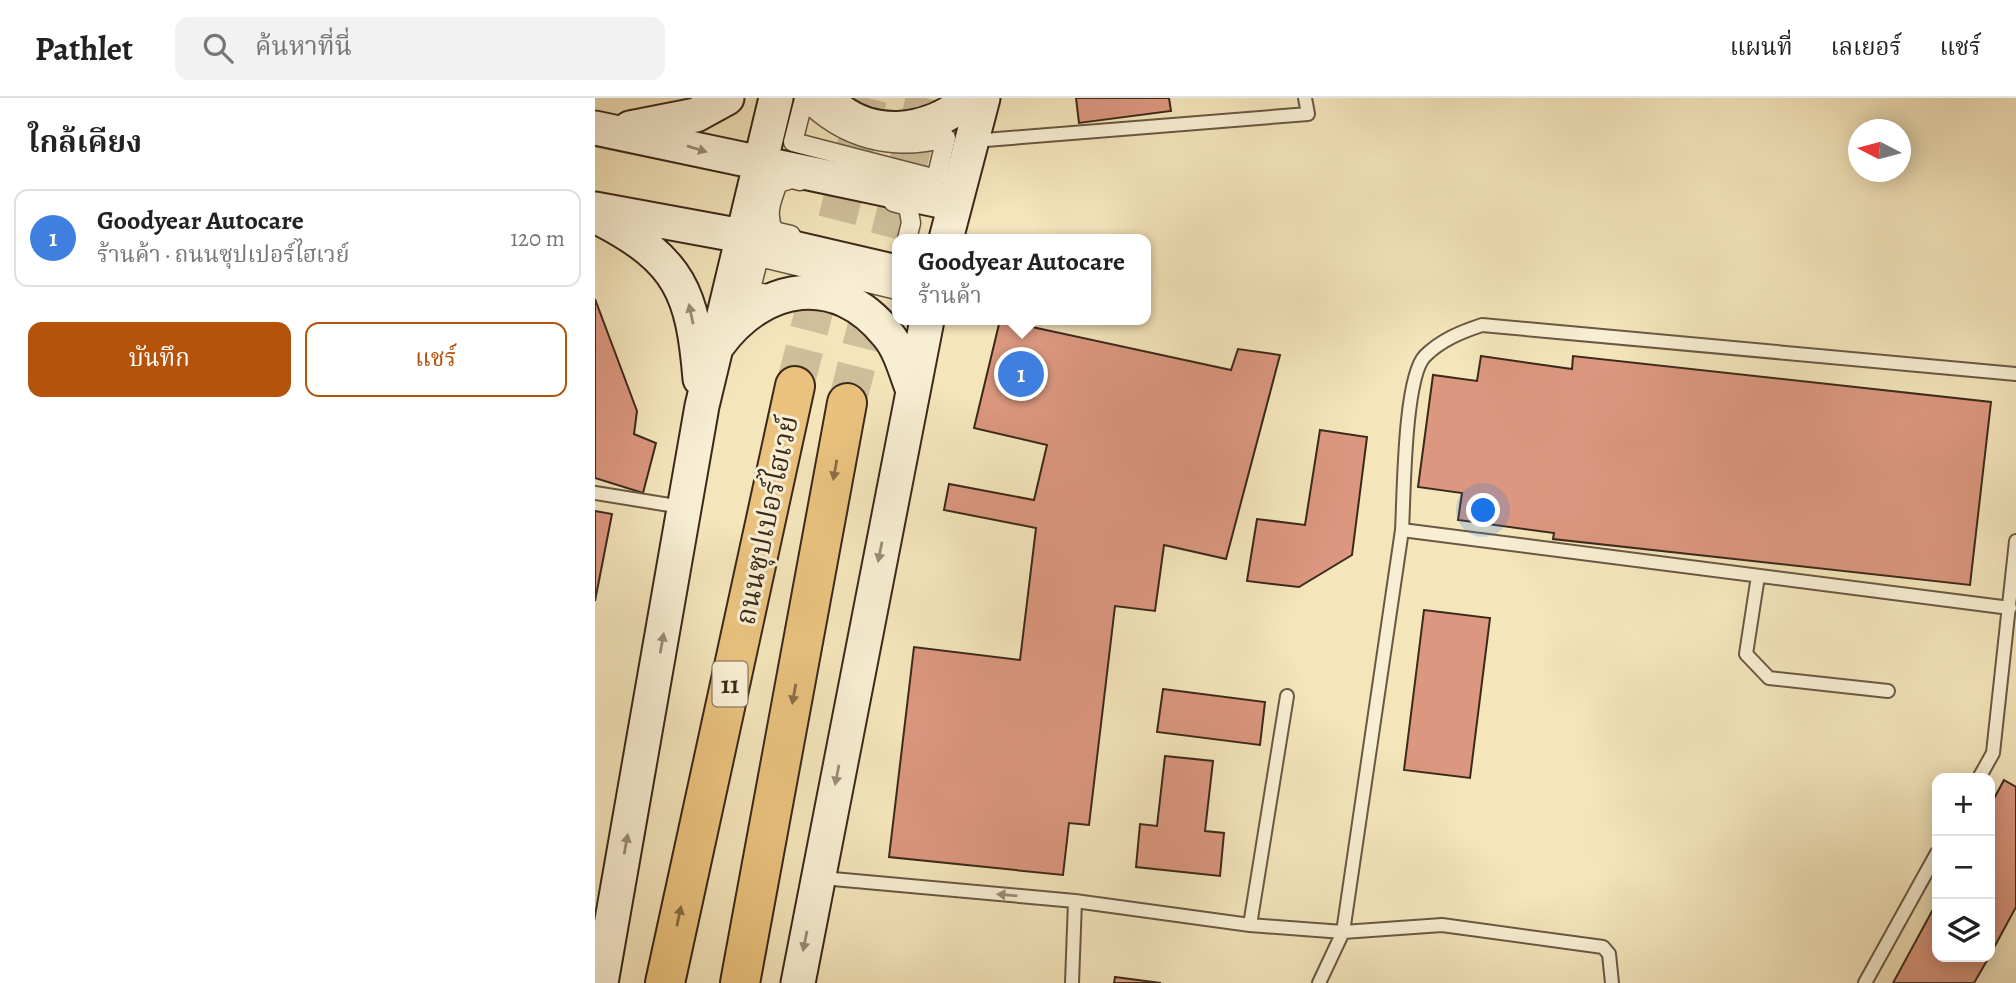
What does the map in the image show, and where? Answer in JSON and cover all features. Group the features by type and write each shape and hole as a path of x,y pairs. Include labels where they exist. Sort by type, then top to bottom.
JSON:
{"highway":[{"name":"ถนนซุปเปอร์ไฮเวย์","path":"665,983 795,386"},
{"name":"ถนนซุปเปอร์ไฮเวย์","path":"740,983 847,403"}],"main road":[{"path":"603,129 696,115 727,98"},
{"path":"601,983 702,405 776,98"},
{"path":"826,98 855,120 880,128 906,129 932,124 955,112 970,98"},
{"path":"947,234 955,204 959,139 983,98"},
{"path":"603,129 955,204"},
{"path":"595,209 742,236 892,271"},
{"path":"595,215 632,235 671,271 684,289 696,343 702,405"},
{"path":"715,350 731,327 750,310 773,298 799,292 825,294 850,302 872,317 890,336 912,388"},
{"path":"797,983 926,325"}],"street":[{"path":"804,99 830,122 860,138 912,145 959,139 936,179 793,142 804,99"},
{"path":"892,254 885,255 774,231 768,220 778,183 792,179 908,206 911,223 908,234"},
{"path":"892,289 759,257 748,300 773,288 800,282 828,284 866,300 892,324"}],"lane":[{"path":"959,139 1308,114 1305,98"},
{"path":"1319,983 1343,932 1402,530 1411,391 1423,357 1455,334 1482,325 2016,374"},
{"path":"595,493 685,508"},
{"path":"1402,530 2010,608"},
{"path":"1982,773 1993,753 2016,541"},
{"path":"1758,576 1745,654 1769,678 1888,691"},
{"path":"1249,925 1287,696"},
{"path":"1865,983 1932,862"},
{"path":"817,877 1075,901 1249,925 1343,932 1441,925 1592,943 1603,947 1609,954 1612,983"},
{"path":"1072,983 1075,901"}],"building":[{"path":"1076,98 1169,98 1171,111 1079,123"},
{"path":"595,299 637,411 634,434 656,443 643,493 595,478"},
{"path":"999,325 1023,325 1231,370 1238,349 1280,355 1226,559 1164,545 1155,611 1115,606 1089,825 1069,823 1063,875 889,857 914,647 1020,660 1036,528 944,510 949,484 1034,500 1047,445 974,428"},
{"path":"1481,356 1572,369 1573,356 1991,402 1970,585 1553,539 1554,533 1458,520 1462,493 1418,487 1433,375 1477,381"},
{"path":"1320,430 1367,437 1352,555 1299,587 1247,581 1257,519 1305,525"},
{"path":"595,511 612,514 595,601"},
{"path":"1424,610 1490,618 1470,778 1404,770"},
{"path":"1163,689 1265,702 1260,745 1157,732"},
{"path":"1165,756 1213,761 1205,831 1224,833 1220,876 1136,867 1140,824 1157,826"},
{"path":"2004,780 2016,787 2016,907 1995,946 1995,836 1995,797"},
{"path":"1932,911 1932,962 1986,962 1974,983 1893,983"},
{"path":"1115,977 1161,983 1114,983"}],"tunnel":[{"path":"795,386 868,98"},
{"path":"847,403 925,98"}],"place":[{"name":"Goodyear Autocare","path":"1021,374"}]}
